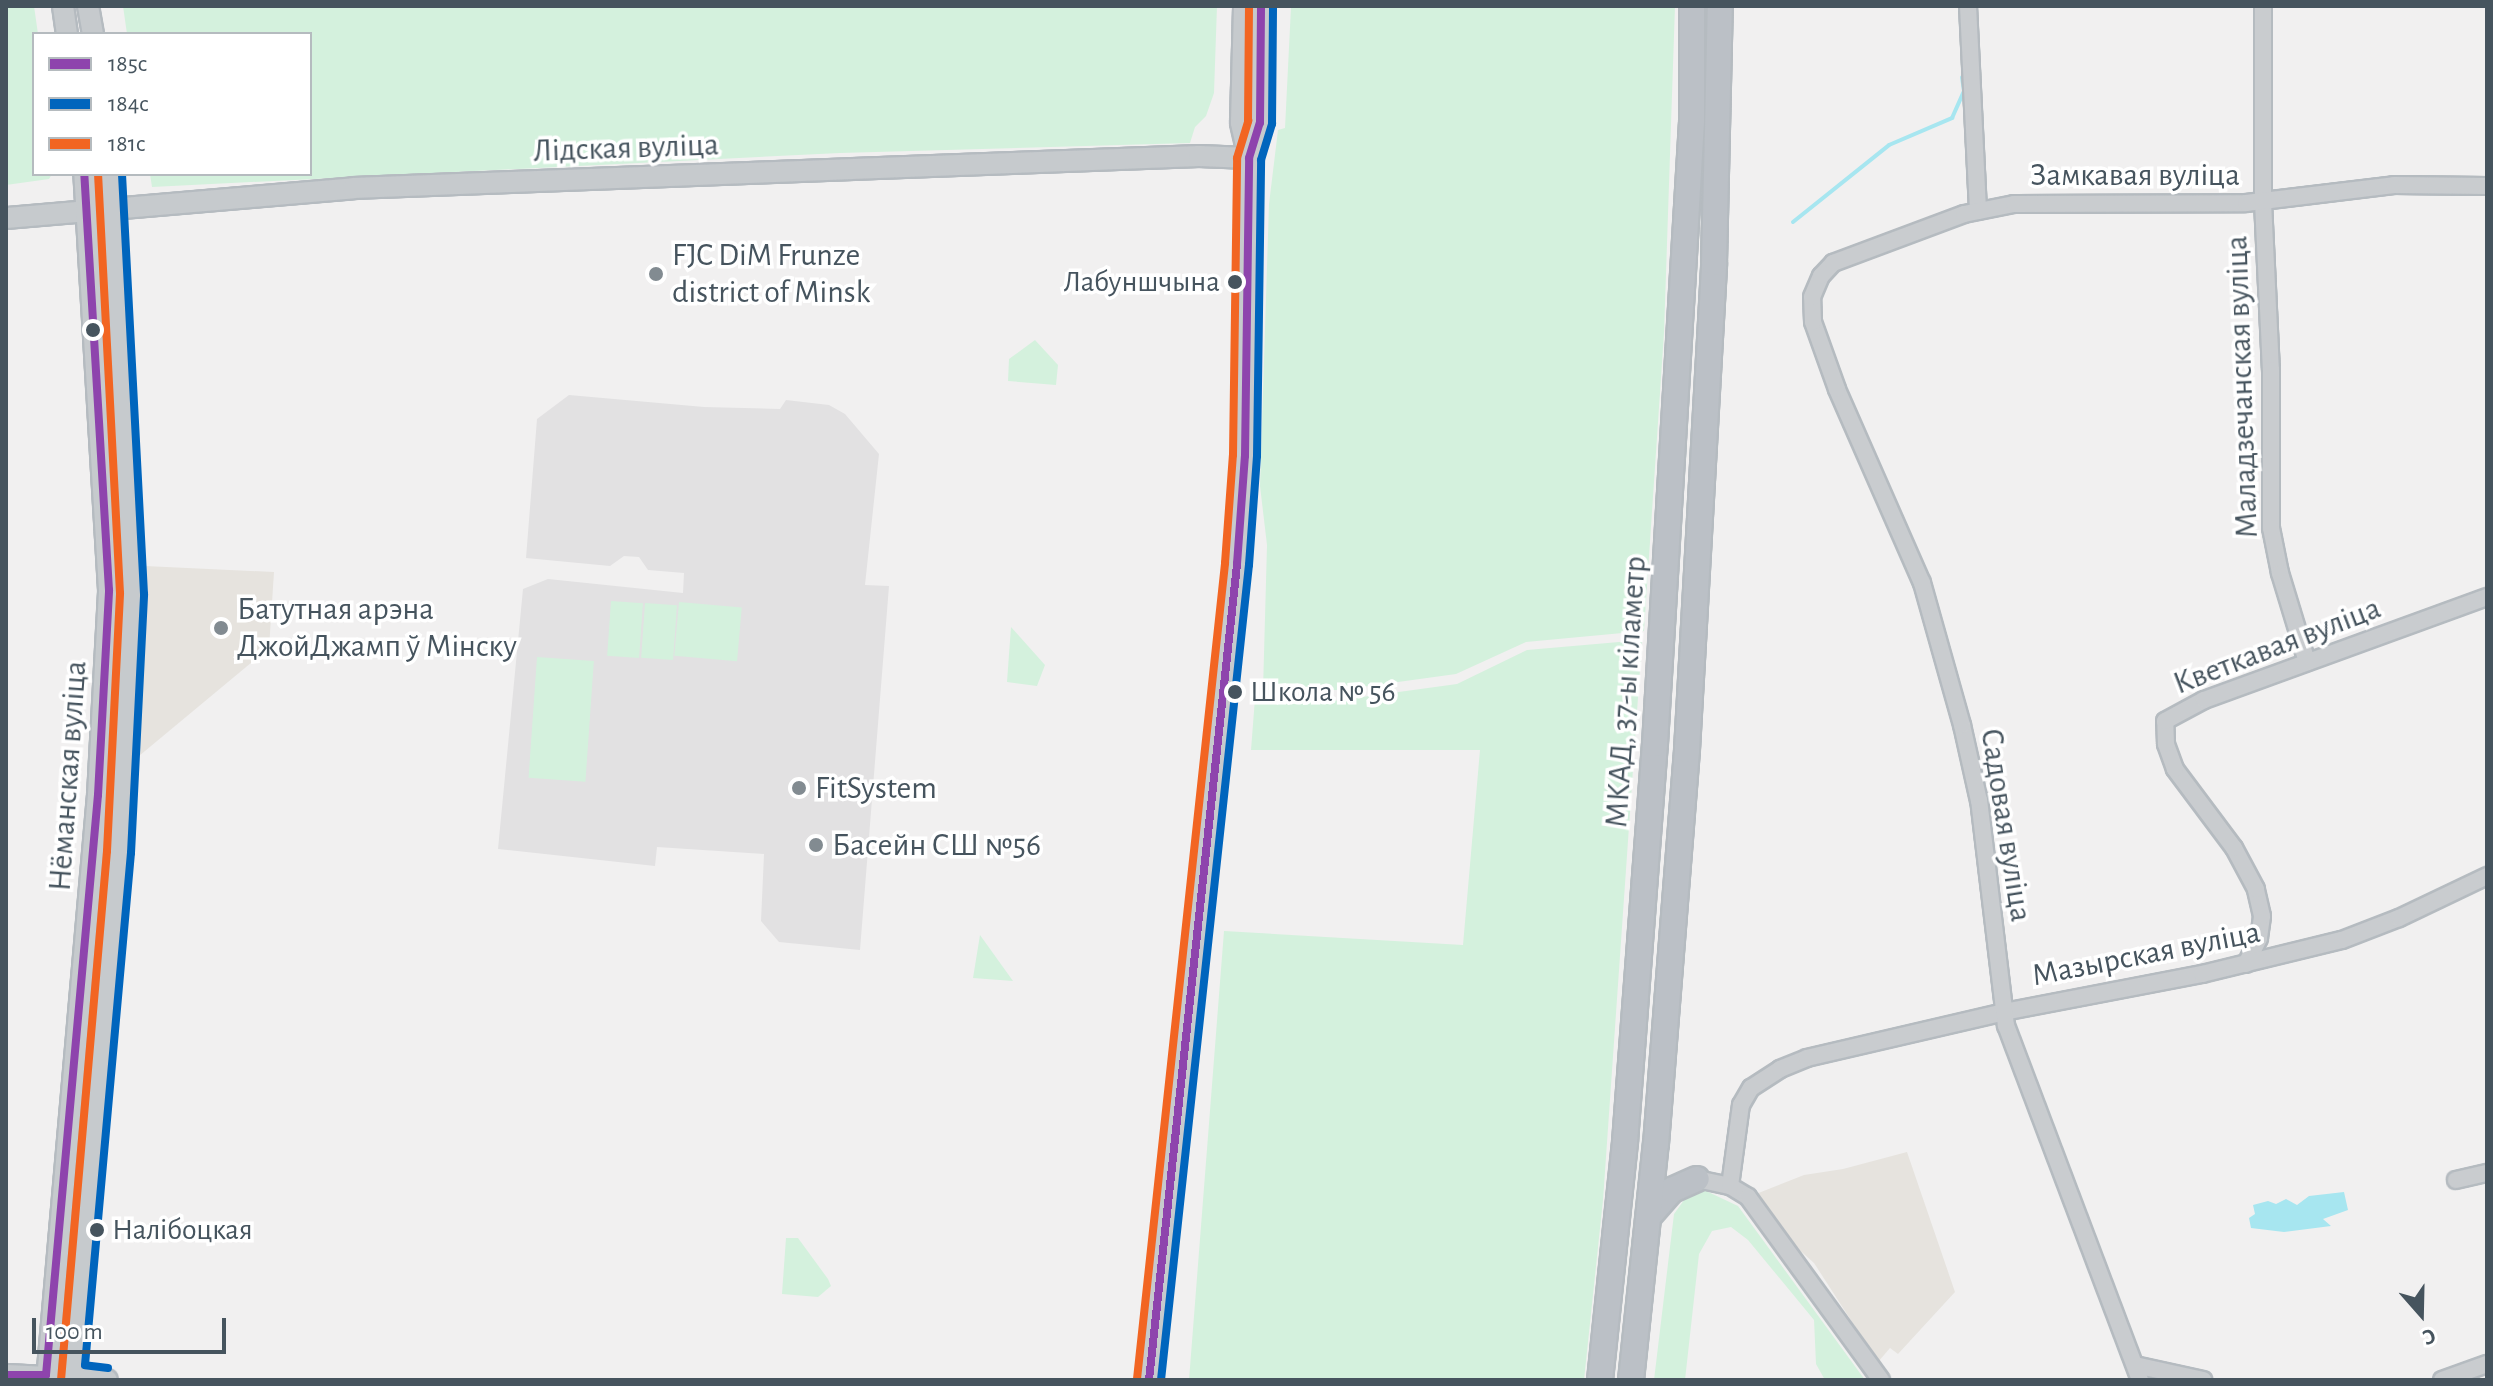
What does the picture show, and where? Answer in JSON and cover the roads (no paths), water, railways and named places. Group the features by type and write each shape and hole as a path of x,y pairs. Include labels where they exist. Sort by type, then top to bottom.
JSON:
{"highway":[{"name":"МКАД, 37-ы кіламетр","path":"1600,1380 1625,1142 1655,744 1692,121 1692,6"},
{"name":"МКАД, 37-ы кіламетр","path":"1631,1380 1656,1144 1700,540 1720,125 1720,6"},
{"path":"1656,1144 1673,1168 1697,1179"},
{"path":"1650,1215 1672,1190 1697,1179"}],"main road":[{"path":"63,6 67,32"},
{"path":"88,6 93,32"},
{"path":"1149,1380 1237,564 1245,456 1249,158 1241,122 1244,6"},
{"path":"1249,158 1260,123 1261,6"},
{"name":"Лідская вуліца","path":"6,218 112,206 353,188 1199,156 1249,158"},
{"name":"Нёманская вуліца","path":"46,1378 85,964 109,590 107,514 84,176"},
{"name":"Нёманская вуліца","path":"71,1378 118,868 132,593 110,176"},
{"path":"104,697 126,700"},
{"path":"6,1375 107,1380"}],"street":[{"path":"1968,6 1978,211"},
{"name":"Маладзечанская вуліца","path":"2263,6 2263,195 2271,370 2271,528 2280,573 2307,662"},
{"name":"Замкавая вуліца","path":"1812,297 1821,276 1833,263 1872,246 1978,211 2049,202 2263,195 2394,185 2487,186"},
{"name":"Садовая вуліца","path":"1812,297 1813,322 1837,389 1922,583 1962,725 1979,801 2004,1012 2015,1057 2137,1372"},
{"name":"Кветкавая вуліца","path":"2246,964 2259,938 2262,916 2256,889 2234,848 2175,769 2166,744 2165,721 2204,700 2487,597"},
{"name":"Мазырская вуліца","path":"1730,1186 1741,1105 1751,1088 1780,1069 1807,1058 2004,1012 2246,964 2342,940 2399,918 2487,876"},
{"path":"2456,1180 2487,1173"},
{"path":"1697,1179 1730,1186 1748,1197 1881,1380"},
{"path":"2442,1380 2487,1364"},
{"path":"2137,1372 2203,1380"}],"water":[{"path":"2344,1192 2348,1210 2323,1219 2331,1226 2284,1232 2251,1228 2249,1218 2255,1214 2253,1205 2268,1201 2276,1204 2286,1199 2297,1205 2309,1196"}],"waterway":[{"path":"1793,222 1889,145 1952,118 1964,91 1962,77"}],"place":[{"name":"FJC DiM Frunze district of Minsk","path":"656,274"},
{"name":"Лабуншчына","path":"1235,282"},
{"name":"Батутная арэна ДжойДжамп ў Мінску","path":"221,628"},
{"name":"Школа № 56","path":"1235,692"},
{"name":"FitSystem","path":"799,788"},
{"name":"Басейн СШ №56","path":"816,845"},
{"name":"Налібоцкая","path":"97,1230"}]}
